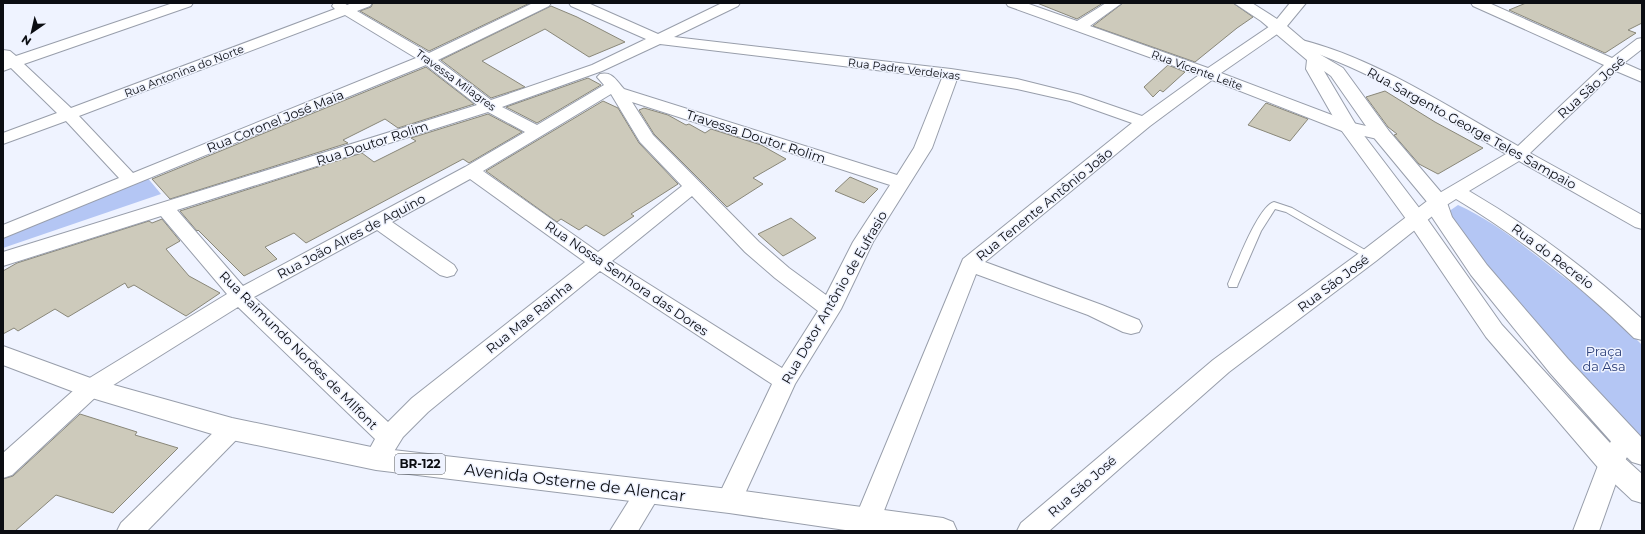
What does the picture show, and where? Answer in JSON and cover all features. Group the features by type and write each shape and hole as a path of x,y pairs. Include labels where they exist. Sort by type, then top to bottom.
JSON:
{"main road":[{"path":"1242,3 1261,14 1278,27 1298,43 1314,59 1337,72 1382,135 1447,196 1442,217 1479,270 1558,366 1634,447"},
{"name":"Rua Tenente Antônio João","path":"1278,27 1298,3"},
{"path":"1314,59 1314,69 1348,126 1416,218 1479,311 1511,352 1611,463 1642,491"},
{"name":"Avenida Osterne de Alencar","path":"3,355 91,388 232,429 382,448 649,491 729,501 852,523"},
{"name":"BR-122","path":"852,523 943,531"}],"street":[{"path":"7,60 186,3"},
{"name":"Rua Antonina do Norte","path":"3,139 70,115 340,7 365,3"},
{"name":"Rua Coronel José Maia","path":"3,232 428,59 544,3"},
{"name":"Rua Padre Verdeixas","path":"576,3 658,39 951,74 1041,89 1075,98 1144,122"},
{"name":"Rua Doutor Rolim","path":"3,259 489,106 597,68 733,3"},
{"name":"Rua Vicente Leite","path":"1012,3 1210,74 1348,126 1382,135"},
{"path":"1078,27 1115,3"},
{"path":"1485,6 1512,3"},
{"path":"1485,6 1642,77"},
{"name":"Travessa Milagres","path":"340,7 428,59 489,106 538,132"},
{"name":"Rua Tenente Antônio João","path":"852,523 970,264 1144,122 1278,27"},
{"name":"Rua São José","path":"1030,531 1220,366 1369,256 1416,218 1447,196 1520,153 1613,65 1642,42"},
{"name":"Rua Sargento George Teles Sampaio","path":"1298,43 1324,50 1381,76 1642,223"},
{"path":"7,60 70,115 130,180"},
{"path":"597,68 615,89 646,138 752,247 782,273 830,309"},
{"name":"Rua Dotor Antônio de Eufrasio","path":"729,501 785,381 830,309 863,242 923,148 951,74"},
{"name":"Rua João Alres de Aquino","path":"3,468 91,388 240,296 470,171 615,89"},
{"name":"Travessa Doutor Rolim","path":"615,89 902,183"},
{"name":"Rua Nossa Senhora das Dores","path":"470,171 598,261 785,381"},
{"name":"Rua Mae Rainha","path":"382,448 401,422 420,405 693,186"},
{"name":"Rua do Recreio","path":"1447,196 1504,219 1549,250 1587,281 1642,332"},
{"name":"Rua Raimundo Norões de MIlfont","path":"165,208 240,296 382,448"},
{"path":"378,221 447,270"},
{"path":"970,264 1095,310 1131,326"},
{"path":"130,531 232,429"},
{"path":"1586,531 1611,463 1634,447"},
{"path":"623,531 649,491"}],"lane":[{"path":"1232,284 1256,231 1271,207 1274,205 1281,206 1369,256"}],"green space":[{"path":"146,176 161,194 3,248 3,236"},
{"name":"Praça da Asa","path":"1458,205 1485,219 1524,246 1603,308 1642,345 1642,450 1564,369 1445,214"}],"building":[{"path":"373,3 530,3 429,51 360,11 371,7"},
{"path":"1037,3 1103,3 1077,19"},
{"path":"1123,3 1233,3 1253,17 1195,62 1093,26"},
{"path":"1526,3 1642,3 1642,23 1628,30 1636,33 1605,53 1509,10"},
{"path":"551,6 577,17 625,42 589,57 545,29 482,61 525,87 491,98 441,60"},
{"path":"1168,65 1185,72 1163,92 1160,90 1153,97 1144,87"},
{"path":"426,67 474,104 398,128 385,119 343,140 348,143 170,199 152,179"},
{"path":"588,78 601,85 537,123 506,107"},
{"path":"1385,91 1435,122 1483,148 1438,174 1419,164 1394,135 1397,134 1388,127 1366,97"},
{"path":"603,101 618,108 639,143 678,184 631,214 634,216 604,236 586,225 579,230 561,219 557,222 486,171"},
{"path":"1266,103 1308,119 1290,141 1248,125"},
{"path":"644,108 668,115 705,133 711,129 761,145 786,159 753,178 763,184 727,207 654,134 639,110"},
{"path":"488,114 522,132 469,163 463,159 306,243 294,233 265,247 277,259 244,276 198,230 197,231 180,211 362,153 374,162 416,141 411,138"},
{"path":"850,177 878,189 864,203 835,191"},
{"path":"791,218 816,238 783,256 758,234"},
{"path":"162,219 180,241 166,249 189,276 220,293 186,316 134,285 128,288 125,283 68,317 55,309 18,331 14,328 3,334 3,271 17,263 149,221 152,223"},
{"path":"80,414 137,432 135,435 178,448 113,513 56,495 15,531 3,531 3,479 13,476"}]}
